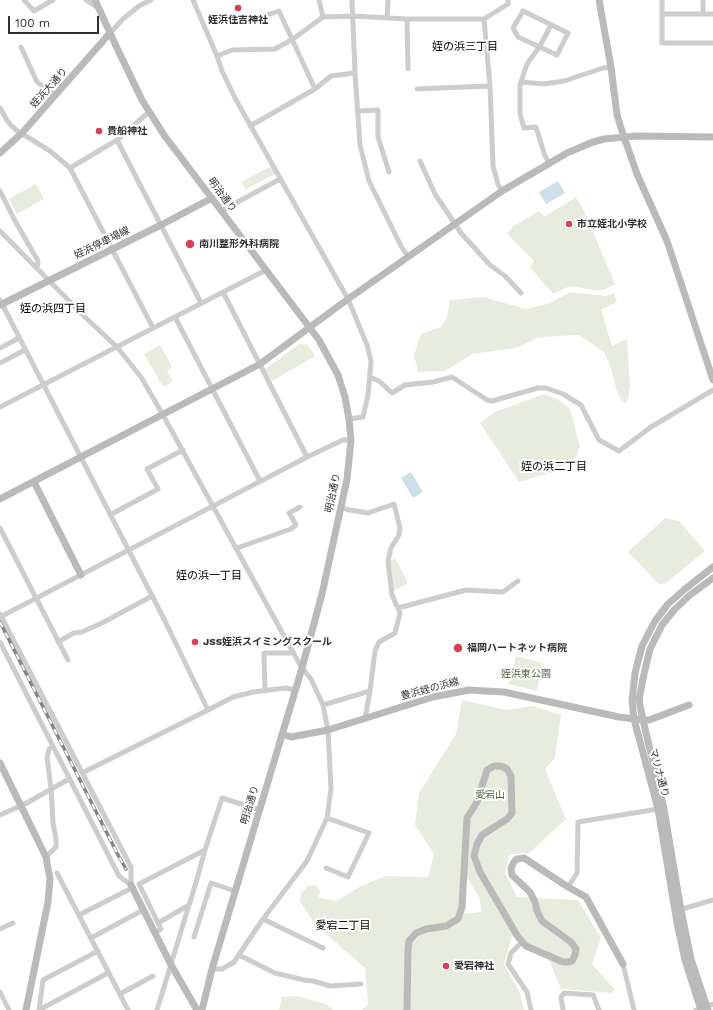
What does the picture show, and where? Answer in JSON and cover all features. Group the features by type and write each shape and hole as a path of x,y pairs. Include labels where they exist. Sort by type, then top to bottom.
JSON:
{"street":[{"path":"24,0 34,11 53,0"},
{"path":"86,0 99,8"},
{"name":"明治通り","path":"95,0 149,112 164,135 319,340 338,375 345,397 349,419 351,440 347,479 322,594 302,668 212,969 202,1010"},
{"path":"110,33 129,14 139,6 151,0"},
{"path":"193,0 225,78 250,126 348,300 367,345 372,361 368,395 363,417 349,419"},
{"path":"319,0 323,17"},
{"path":"352,0 360,145 369,181 402,248 409,257"},
{"path":"387,18 388,0"},
{"path":"599,0 618,115 624,137 637,174 667,241 713,380"},
{"path":"662,0 662,43 713,43"},
{"path":"702,0 703,14"},
{"path":"217,56 232,50 274,49 292,39 323,17 353,16 407,19 484,19 509,1"},
{"path":"260,16 279,11 316,89"},
{"path":"523,11 551,25 568,33 557,55 518,37 513,28 523,11"},
{"path":"662,14 713,14"},
{"path":"407,19 408,69"},
{"path":"484,19 490,86 493,166 498,184 502,191"},
{"path":"548,163 536,127 524,128 520,114 521,82 527,64 540,46 551,25"},
{"name":"姪浜大通り","path":"0,153 22,133 110,33"},
{"path":"21,47 37,82 55,96"},
{"path":"521,82 544,84 564,81 602,68 611,67"},
{"path":"250,126 316,89 330,76 355,73"},
{"path":"417,89 490,86"},
{"path":"0,108 8,122 16,130 50,151 70,168 153,328"},
{"path":"357,111 378,110 378,137 389,172"},
{"path":"70,168 117,140 149,112"},
{"path":"0,499 260,364 502,191 548,163 581,146 604,139 637,136 713,137"},
{"path":"117,140 201,303"},
{"path":"420,161 434,194 461,233 490,265 505,276 521,293"},
{"path":"221,211 280,179"},
{"path":"0,191 38,261 37,267"},
{"name":"姪浜停車場線","path":"1,303 161,225 212,198"},
{"path":"0,231 86,318 117,347 141,377 183,450 302,668 311,679 323,705 328,730 331,789 327,818 307,861 263,919 234,962 222,969 212,969"},
{"path":"0,407 266,270"},
{"path":"223,292 307,457"},
{"path":"1,303 152,596 208,710"},
{"path":"175,317 260,481"},
{"path":"0,348 19,338"},
{"path":"0,363 25,350"},
{"path":"370,376 379,381 392,393 405,385 433,382 452,377 487,400 492,401 538,388 546,388 563,394 581,405 599,440 619,451 651,427 713,390"},
{"path":"132,887 131,868 0,616 307,457 343,440 351,440"},
{"path":"110,515 158,489 147,469 183,450"},
{"path":"34,482 81,575"},
{"path":"340,508 368,513 394,504 400,528 399,536 391,548 388,561 392,595 400,613 395,633 380,642 375,651 365,719"},
{"path":"237,548 292,529 296,525 289,513 300,507"},
{"path":"0,528 68,660"},
{"name":"マリナ通り","path":"704,1008 685,960 658,808 634,719 632,701 635,673 642,646 655,621 668,604 713,567"},
{"name":"マリナ通り","path":"677,911 664,809 643,720 640,700 650,649 662,626 675,609 690,595 713,578"},
{"path":"398,608 466,590 503,592 518,581"},
{"path":"58,642 74,633 82,632 104,622 152,596"},
{"path":"0,642 120,876 132,887 154,933 197,1010"},
{"path":"265,691 264,653 294,653"},
{"path":"82,773 233,697 286,688 295,690"},
{"name":"豊浜姪の浜線","path":"282,734 291,737 328,730 439,696 469,690 504,692 619,717 643,720"},
{"path":"323,705 370,691"},
{"path":"643,720 649,720 690,705"},
{"path":"46,857 56,847 47,758 49,749 53,747"},
{"path":"0,763 22,805 46,857 50,879 48,902 26,1010"},
{"path":"407,1010 409,941 416,933 426,929 446,926 458,919 462,907 467,818 477,802 487,770 494,766 501,766 507,769 511,776 512,813 507,819 482,835 474,856 480,872 497,899 511,926 522,942 526,946 563,962 572,961 575,956 576,949 571,942 542,921 530,892 512,875 511,868 514,862 518,859 524,858 586,897 623,964 634,1010"},
{"path":"0,816 69,779"},
{"path":"156,1010 222,798 260,810"},
{"path":"568,887 577,873 578,822 658,808"},
{"path":"326,868 348,877 368,833 327,818"},
{"path":"154,933 161,929 139,884 205,850"},
{"path":"57,873 128,1010"},
{"path":"194,937 211,883 235,891"},
{"path":"79,915 132,887"},
{"path":"677,911 713,900"},
{"path":"158,923 189,905"},
{"path":"91,938 143,910"},
{"path":"263,919 323,948"},
{"path":"0,929 13,923"},
{"path":"522,942 511,953 508,964 527,992 531,1010"},
{"path":"39,1010 43,980 98,951"},
{"path":"239,955 275,973 304,980 313,980 330,986 361,984"},
{"path":"39,1010 108,973"},
{"path":"120,994 153,976"},
{"path":"0,992 9,1010"},
{"path":"563,1010 561,998 564,993 593,995 599,1010"}],"green space":[{"path":"273,165 277,173 246,189 241,182"},
{"path":"36,184 44,199 17,214 9,199"},
{"path":"576,197 585,213 615,284 601,291 570,286 553,294 530,267 534,261 507,234 512,227 539,211 544,217"},
{"path":"571,292 606,296 614,293 617,302 601,310 612,346 627,339 630,386 628,400 625,404 620,398 616,389 611,368 604,352 579,335 540,337 516,348 472,354 445,371 418,372 414,355 421,334 441,327 447,317 450,300 483,297 526,309 547,304"},
{"path":"300,344 308,345 315,356 272,381 265,369"},
{"path":"160,345 172,367 167,371 173,382 163,387 144,354"},
{"path":"544,394 557,399 570,409 580,447 576,457 553,472 519,482 480,423 495,412"},
{"path":"665,518 679,521 705,551 666,583 659,584 628,552"},
{"path":"395,558 408,583 394,591 390,561"},
{"name":"姪浜東公園","path":"516,656 542,663 537,691 509,684"},
{"name":"愛宕山","path":"462,700 506,710 533,706 561,715 555,758 545,769 566,819 529,853 509,854 505,873 517,897 578,900 601,938 592,964 615,990 612,993 561,989 549,959 512,936 504,964 520,993 524,1010 362,1010 368,1004 365,968 315,924 300,901 301,893 308,886 315,885 320,890 319,898 337,901 361,886 386,876 428,877 434,854 415,825 419,793 456,734","holes":["466,876 480,899 481,912 465,914"]},
{"path":"297,996 326,1004 333,1010 279,1010 282,997"}],"water":[{"path":"558,181 565,193 546,204 539,192"},
{"path":"411,472 423,492 413,498 401,478"}],"railway":[{"path":"0,622 126,869"}],"place":[{"name":"姪浜住吉神社","path":"238,8"},
{"name":"貴船神社","path":"99,131"},
{"name":"市立姪北小学校","path":"569,224"},
{"name":"南川整形外科病院","path":"190,244"},
{"name":"JSS姪浜スイミングスクール","path":"195,642"},
{"name":"福岡ハートネット病院","path":"458,648"},
{"name":"愛宕神社","path":"446,966"}],"district":[{"name":"姪の浜三丁目","path":"465,47"},
{"name":"姪の浜四丁目","path":"53,309"},
{"name":"姪の浜二丁目","path":"554,467"},
{"name":"姪の浜一丁目","path":"209,576"},
{"name":"愛宕二丁目","path":"343,926"}]}
